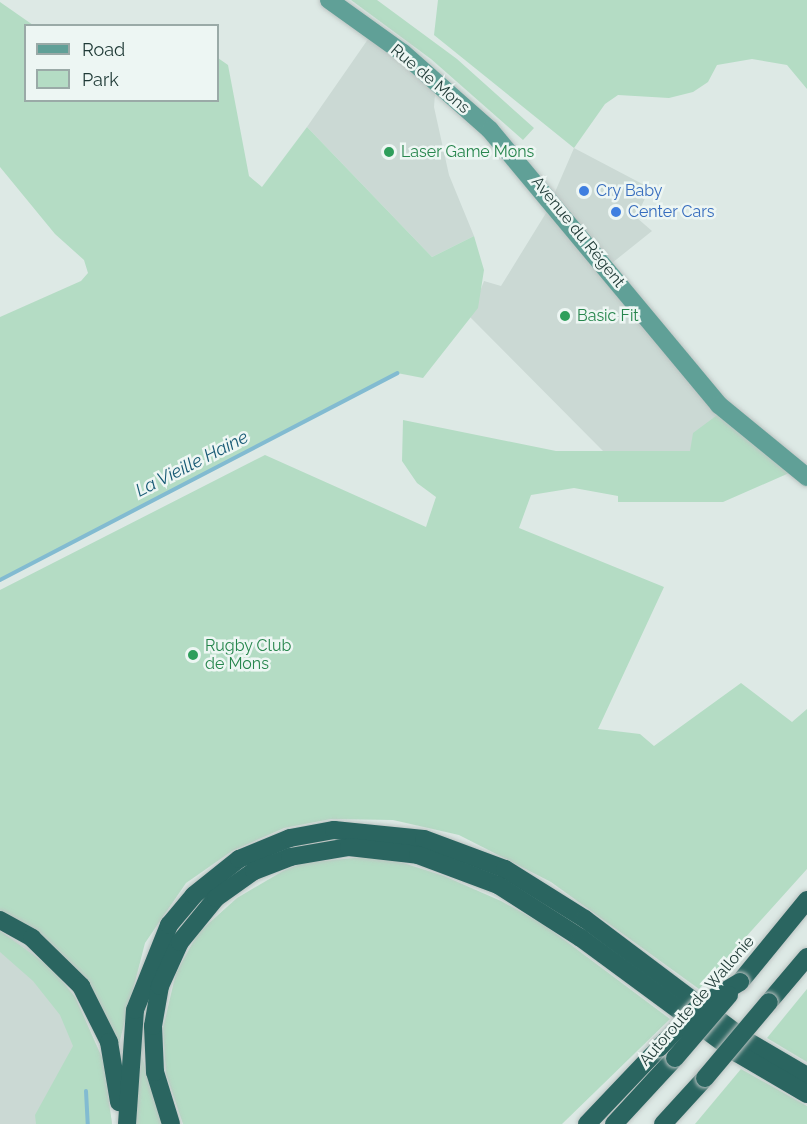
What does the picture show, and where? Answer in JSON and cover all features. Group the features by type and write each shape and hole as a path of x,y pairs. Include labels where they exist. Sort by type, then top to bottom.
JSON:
{"highway":[{"path":"126,1124 135,1010 169,925 194,895 239,859 290,838 334,830 424,839 505,869 585,919 744,1039 807,1076"},
{"path":"171,1124 155,1072 153,1026 160,986 180,942 216,897 254,871 298,855 350,847 418,855 498,885 581,938 737,1053 807,1094"},
{"name":"Autoroute de Wallonie","path":"614,1124 675,1058 807,900"},
{"path":"0,920 51,954 92,1004 109,1042 126,1124"},
{"path":"663,1124 807,957"},
{"path":"587,1124 698,1007 740,982"},
{"path":"577,1124 608,1104"}],"main road":[{"name":"Rue de Mons","path":"329,0 436,81 524,165"},
{"name":"Avenue du Régent","path":"524,165 719,405 807,477"}],"shaded area":[{"path":"373,32 436,81 434,107 449,175 474,236 432,257 307,127"},
{"path":"574,148 650,188 636,217 652,231 607,267 724,410 691,451 603,451 470,317 484,281 501,286 546,213"},
{"path":"0,931 29,949 75,997 103,1060 112,1124 0,1124"}],"green space":[{"path":"351,0 377,0 457,59 534,128 523,140 431,59"},
{"path":"438,0 807,0 807,89 787,65 752,59 717,65 708,82 693,92 669,98 618,95 605,104 574,148 434,35"},
{"path":"0,2 32,24 24,24 24,102 219,102 219,59 228,65 249,176 262,187 307,127 432,257 474,236 484,270 478,308 423,378 397,373 0,580 0,317 81,281 88,273 84,260 55,234 0,167"},
{"path":"724,410 796,470 723,502 618,502 618,496 574,488 531,495 519,528 664,587 598,729 640,734 654,746 741,683 792,722 807,709 807,869 699,989 551,882 459,835 393,820 331,819 284,828 232,851 186,883 145,943 118,1048 81,976 36,933 0,913 0,590 265,455 426,527 436,497 417,483 402,461 403,420 556,451 690,451 693,433"},
{"path":"364,857 394,860 444,876 501,901 543,924 670,1019 562,1124 183,1124 166,1074 163,1028 176,973 198,933 237,898 283,871 302,863"},
{"path":"0,931 53,969 75,997 103,1060 112,1124 36,1124 35,1115 73,1046 60,1015 33,981 0,952"},
{"path":"153,976 142,1057 162,1124 133,1124 141,1006"},
{"path":"807,989 807,1062 767,1038"},
{"path":"741,1069 807,1106 807,1124 695,1124"}],"waterway":[{"name":"La Vieille Haine","path":"0,580 397,373"},
{"path":"86,1091 88,1124"}],"place":[{"name":"Laser Game Mons","path":"389,152"},
{"name":"Cry Baby","path":"584,191"},
{"name":"Center Cars","path":"616,212"},
{"name":"Basic Fit","path":"565,316"},
{"name":"Rugby Club de Mons","path":"193,655"}]}
